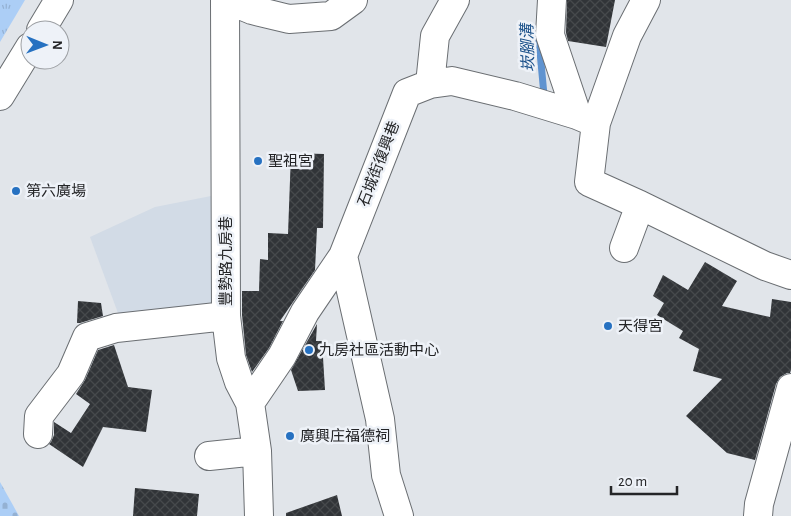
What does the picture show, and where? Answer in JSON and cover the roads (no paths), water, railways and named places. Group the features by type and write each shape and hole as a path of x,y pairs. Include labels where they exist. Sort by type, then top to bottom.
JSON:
{"street":[{"path":"47,20 59,0"},
{"name":"豐勢路九房巷","path":"224,0 226,316 231,358 239,382 250,403 257,451 259,516"},
{"path":"228,0 252,10 289,19 331,16 353,0"},
{"path":"430,84 435,36 455,0"},
{"path":"552,0 550,36 586,119 589,182 765,266 791,275"},
{"path":"586,119 646,0"},
{"path":"0,96 20,63"},
{"name":"石城街復興巷","path":"250,403 287,361 305,312 343,256 406,93 430,84 452,81 515,96 586,119"},
{"path":"624,248 640,205"},
{"path":"343,256 380,419 386,475 399,516"},
{"path":"38,434 39,416 71,374 86,337 116,328 226,316"},
{"path":"758,516 759,504 791,388"},
{"path":"209,456 257,451"}],"waterway":[{"name":"崁腳溝","path":"539,41 544,95"}],"place":[{"name":"聖祖宮","path":"258,161"},
{"name":"第六廣場","path":"16,191"},
{"name":"天得宮","path":"608,326"},
{"name":"九房社區活動中心","path":"309,350"},
{"name":"廣興庄福德祠","path":"290,436"}]}
